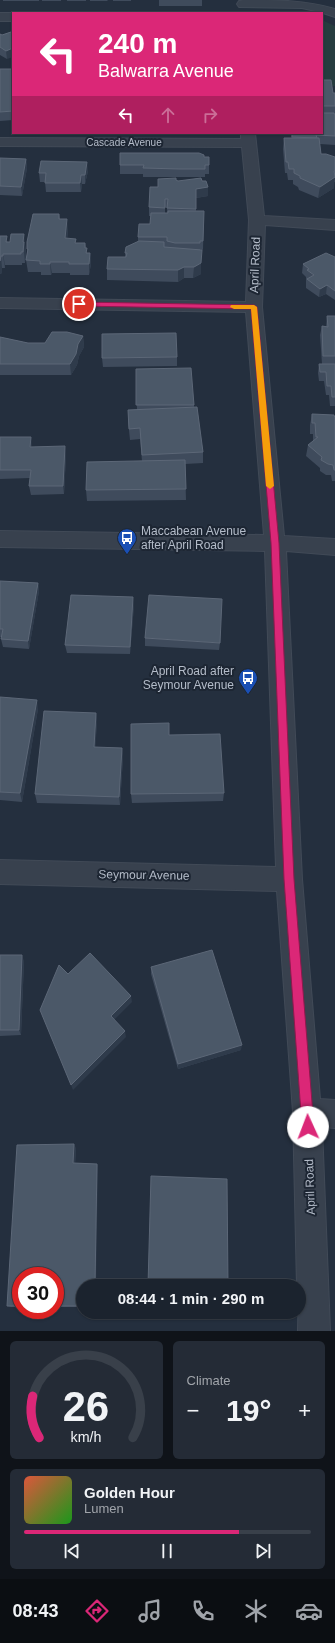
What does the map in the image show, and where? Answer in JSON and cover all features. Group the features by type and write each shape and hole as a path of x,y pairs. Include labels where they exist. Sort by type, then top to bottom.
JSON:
{"street":[{"path":"243,6 307,5 319,7 335,13"},
{"path":"0,17 12,17"},
{"name":"Cascade Avenue","path":"0,142 249,138"},
{"name":"April Road","path":"249,138 257,220 254,307 275,543 289,879 307,1112 314,1331"},
{"path":"257,220 335,225"},
{"path":"0,303 254,307"},
{"path":"0,538 275,543 335,547"},
{"name":"Seymour Avenue","path":"0,872 289,879"},
{"path":"307,1112 335,1114"}],"green space":[{"path":"323,20 335,26 335,86 323,87"}],"building":[{"path":"12,32 12,48 6,51 0,47 0,34 2,35"},
{"path":"0,69 12,69 12,111 0,112"},
{"path":"323,80 331,80 333,93 335,93 335,106 323,106"},
{"path":"323,113 335,114 335,136 316,135 317,138 292,137 292,134 323,134"},
{"path":"284,138 319,138 321,154 335,157 335,177 320,187 300,178 300,176 294,173 294,169 289,169 288,162 286,162"},
{"path":"120,153 199,153 204,155 204,157 209,157 209,165 205,165 205,169 180,169 143,168 144,165 120,165"},
{"path":"0,158 26,159 21,187 0,186"},
{"path":"41,161 87,162 85,175 81,175 80,183 45,183 46,173 39,173"},
{"path":"176,178 178,181 201,178 202,181 206,181 208,187 196,189 196,209 167,208 168,199 165,199 165,208 149,207 150,187 158,187 158,179"},
{"path":"168,211 204,211 203,241 200,241 200,243 175,243 167,241 167,237 138,237 139,224 150,224 151,213 168,213"},
{"path":"33,214 59,214 59,219 67,219 65,238 76,239 75,243 85,243 85,248 87,248 86,253 90,253 89,264 50,262 50,264 40,264 40,261 26,260 28,249 27,242"},
{"path":"11,234 24,234 23,252 21,252 21,254 3,254 0,261 0,236 7,236 6,242 10,242"},
{"path":"139,241 164,242 164,247 202,250 201,263 194,267 184,267 178,270 107,269 108,257 126,257 126,247"},
{"path":"326,253 335,257 335,291 327,285 320,289 307,279 314,275 307,270 309,269 303,264"},
{"path":"327,316 335,316 335,356 323,356 322,326 328,327"},
{"path":"52,332 67,332 83,336 78,344 76,354 70,364 0,364 0,337 28,343 45,343"},
{"path":"176,333 177,357 102,358 102,334"},
{"path":"319,364 335,364 335,397 332,397 331,386 327,386 326,372 320,372"},
{"path":"191,368 194,405 136,405 136,369"},
{"path":"197,407 203,452 142,455 140,428 129,429 128,410"},
{"path":"312,414 334,415 335,470 333,465 321,460 322,457 308,445 318,437 316,437 315,423 312,423"},
{"path":"0,437 31,437 30,447 65,446 63,486 29,486 31,470 0,470"},
{"path":"185,460 186,489 86,490 87,462"},
{"path":"0,581 38,583 28,641 1,639 3,629 0,629"},
{"path":"71,595 133,597 130,647 65,645"},
{"path":"149,595 222,599 220,643 145,638"},
{"path":"0,697 37,700 20,793 0,792"},
{"path":"44,711 96,713 94,747 122,748 119,797 35,794"},
{"path":"169,723 169,735 220,734 224,793 131,794 131,724"},
{"path":"212,950 242,1045 178,1064 151,967"},
{"path":"90,953 131,996 111,1016 125,1031 71,1085 40,1010 59,965 68,974"},
{"path":"0,955 22,955 19,1030 0,1030"},
{"path":"74,1144 73,1163 97,1164 95,1279 76,1279 76,1306 64,1306 64,1267 12,1267 12,1306 7,1306 17,1145"},
{"path":"151,1176 227,1179 228,1279 148,1279"}],"slow traffic":[{"path":"234,307 254,307 270,486"}],"place":[{"name":"Maccabean Avenue after April Road","path":"127,555"},
{"name":"April Road after Seymour Avenue","path":"248,695"}],"route":[{"path":"79,304 254,307 275,543 289,879 308,1127"}]}
